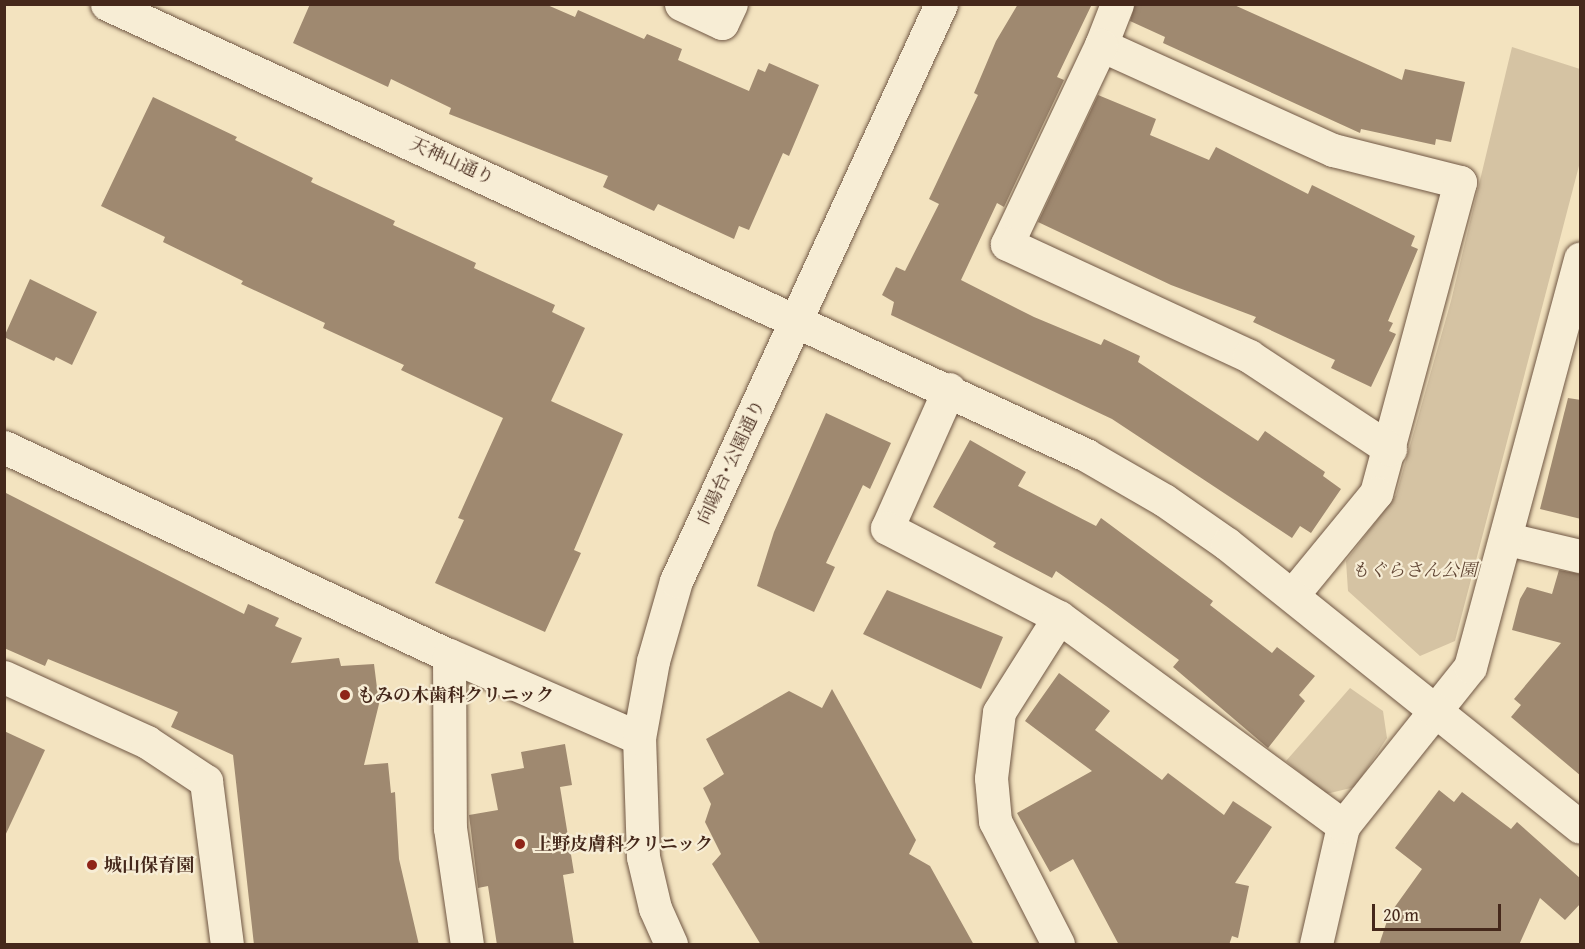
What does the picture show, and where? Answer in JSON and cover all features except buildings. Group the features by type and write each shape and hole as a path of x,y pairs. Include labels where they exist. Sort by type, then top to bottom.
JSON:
{"street":[{"name":"天神山通り","path":"107,4 798,319 1086,455 1164,500 1293,594 1581,827"},
{"path":"681,4 722,23 731,4"},
{"name":"向陽台･公園通り","path":"671,945 643,857 639,738 653,661 676,581 941,4"},
{"path":"1117,4 1101,45 1007,244 1249,356 1390,449"},
{"path":"1101,45 1333,150 1460,182 1390,449 1376,493 1293,594"},
{"path":"1316,945 1343,826 1470,667 1508,540 1532,429 1574,317 1581,259"},
{"path":"949,389 887,528 1059,618 1343,826"},
{"path":"4,447 449,656 639,738"},
{"path":"1508,540 1581,556"},
{"path":"1058,945 995,821 991,778 999,712 1059,618"},
{"path":"449,656 450,828 467,945"},
{"path":"4,677 147,742 206,780 227,945"}],"green space":[{"name":"もぐらさん公園","path":"1512,47 1580,69 1580,162 1455,641 1420,656 1348,591 1346,561 1396,495 1451,301"},
{"path":"1350,688 1383,711 1387,738 1355,787 1326,794 1286,761"}],"place":[{"name":"もみの木歯科クリニック","path":"345,695"},
{"name":"上野皮膚科クリニック","path":"520,844"},
{"name":"城山保育園","path":"92,865"}]}
